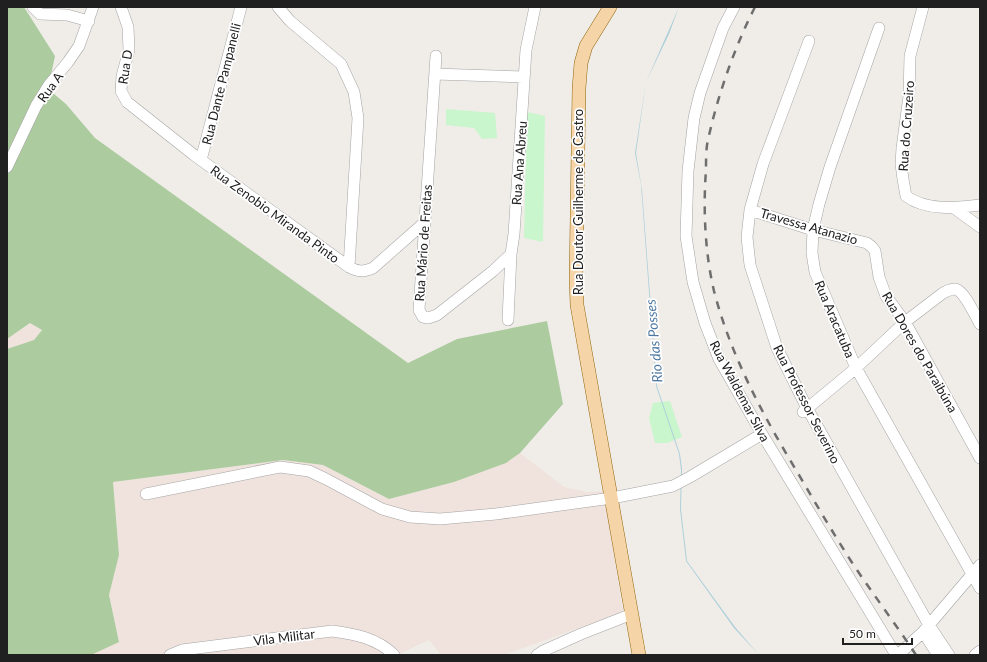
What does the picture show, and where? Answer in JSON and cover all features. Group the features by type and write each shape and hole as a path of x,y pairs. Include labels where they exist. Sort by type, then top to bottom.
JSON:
{"main road":[{"name":"Rua Doutor Guilherme de Castro","path":"606,8 586,46 581,63 579,88 576,279 577,305 639,655"}],"street":[{"path":"33,7 40,14 67,15 89,21"},
{"name":"Rua A","path":"7,167 36,106 49,84 68,62 79,46 93,7"},
{"name":"Rua D","path":"121,7 128,27 129,50 122,76 121,91 127,102"},
{"name":"Rua Dante Pampanelli","path":"201,160 241,7"},
{"path":"278,7 290,21 341,64 354,92 358,118 349,267"},
{"name":"Rua Ana Abreu","path":"508,320 511,254 514,234 526,50 535,7"},
{"name":"Rua Waldemar Silva","path":"734,7 720,36 700,93 694,118 688,171 686,236 693,282 705,323 719,359 762,434 897,655"},
{"name":"Rua do Cruzeiro","path":"923,7 910,56 909,96 902,148 903,179 906,196 914,201 954,208"},
{"name":"Rua Aracatuba","path":"879,28 830,167 819,204 813,230 812,253 815,272 856,368 980,588"},
{"name":"Rua Professor Severino","path":"809,41 763,164 750,210 746,237 750,265 777,348 804,411 926,629 938,655"},
{"name":"Rua Mário de Freitas","path":"436,56 419,310 422,318 437,315 493,271 511,254"},
{"path":"435,74 524,77"},
{"name":"Rua Zenobio Miranda Pinto","path":"127,102 201,160 357,272 366,272 374,268 425,222"},
{"path":"954,208 980,204"},
{"path":"954,208 980,226"},
{"name":"Travessa Atanazio","path":"750,210 813,230 868,243"},
{"name":"Rua Dores do Paraibúna","path":"868,243 872,246 874,251 878,277 886,296 905,322 980,458"},
{"path":"804,411 856,368 905,322 949,290 956,289 962,292 980,324"},
{"path":"146,494 280,467 309,471 382,509 410,517 440,519 496,514 612,498 673,486 762,434"},
{"path":"897,655 926,629 980,565"},
{"path":"537,655 581,634 632,614"},
{"name":"Rua Professor Severino","path":"926,629 949,655"},
{"name":"Vila Militar","path":"170,655 182,650 332,631 355,634 376,642 394,655"},
{"path":"975,655 980,651"}],"shaded area":[{"path":"31,323 42,330 34,340 7,349 7,339"},
{"path":"520,453 564,487 586,492 604,491 623,612 504,655 441,655 429,640 397,655 91,655 119,641 109,595 119,555 113,482 283,460 323,465 389,499 454,482 506,463"}],"green space":[{"path":"7,7 24,7 55,56 48,89 66,104 95,138 408,363 457,339 547,321 563,404 520,453 506,463 454,482 389,499 323,465 283,460 113,482 119,555 109,595 119,642 91,655 7,655 7,349 34,340 42,330 30,323 7,339"},
{"path":"446,109 495,113 497,138 482,139 474,128 446,125"},
{"path":"527,112 545,116 543,242 524,238"},
{"path":"670,401 682,437 667,443 655,443 649,418 653,403"}],"water":[{"path":"679,7 669,34 646,82"},
{"path":"646,82 636,153 642,190 657,386 680,454 682,469 681,509 687,561 735,627 759,655 734,628 686,561 680,509 681,470 679,454 656,386 641,185 635,153"}],"railway":[{"path":"755,7 726,74 715,110 707,145 705,200 706,231 714,291 721,315 739,363 773,431 851,561 916,655"}],"water label":[{"name":"Rio das Posses","path":"654,341"}]}
